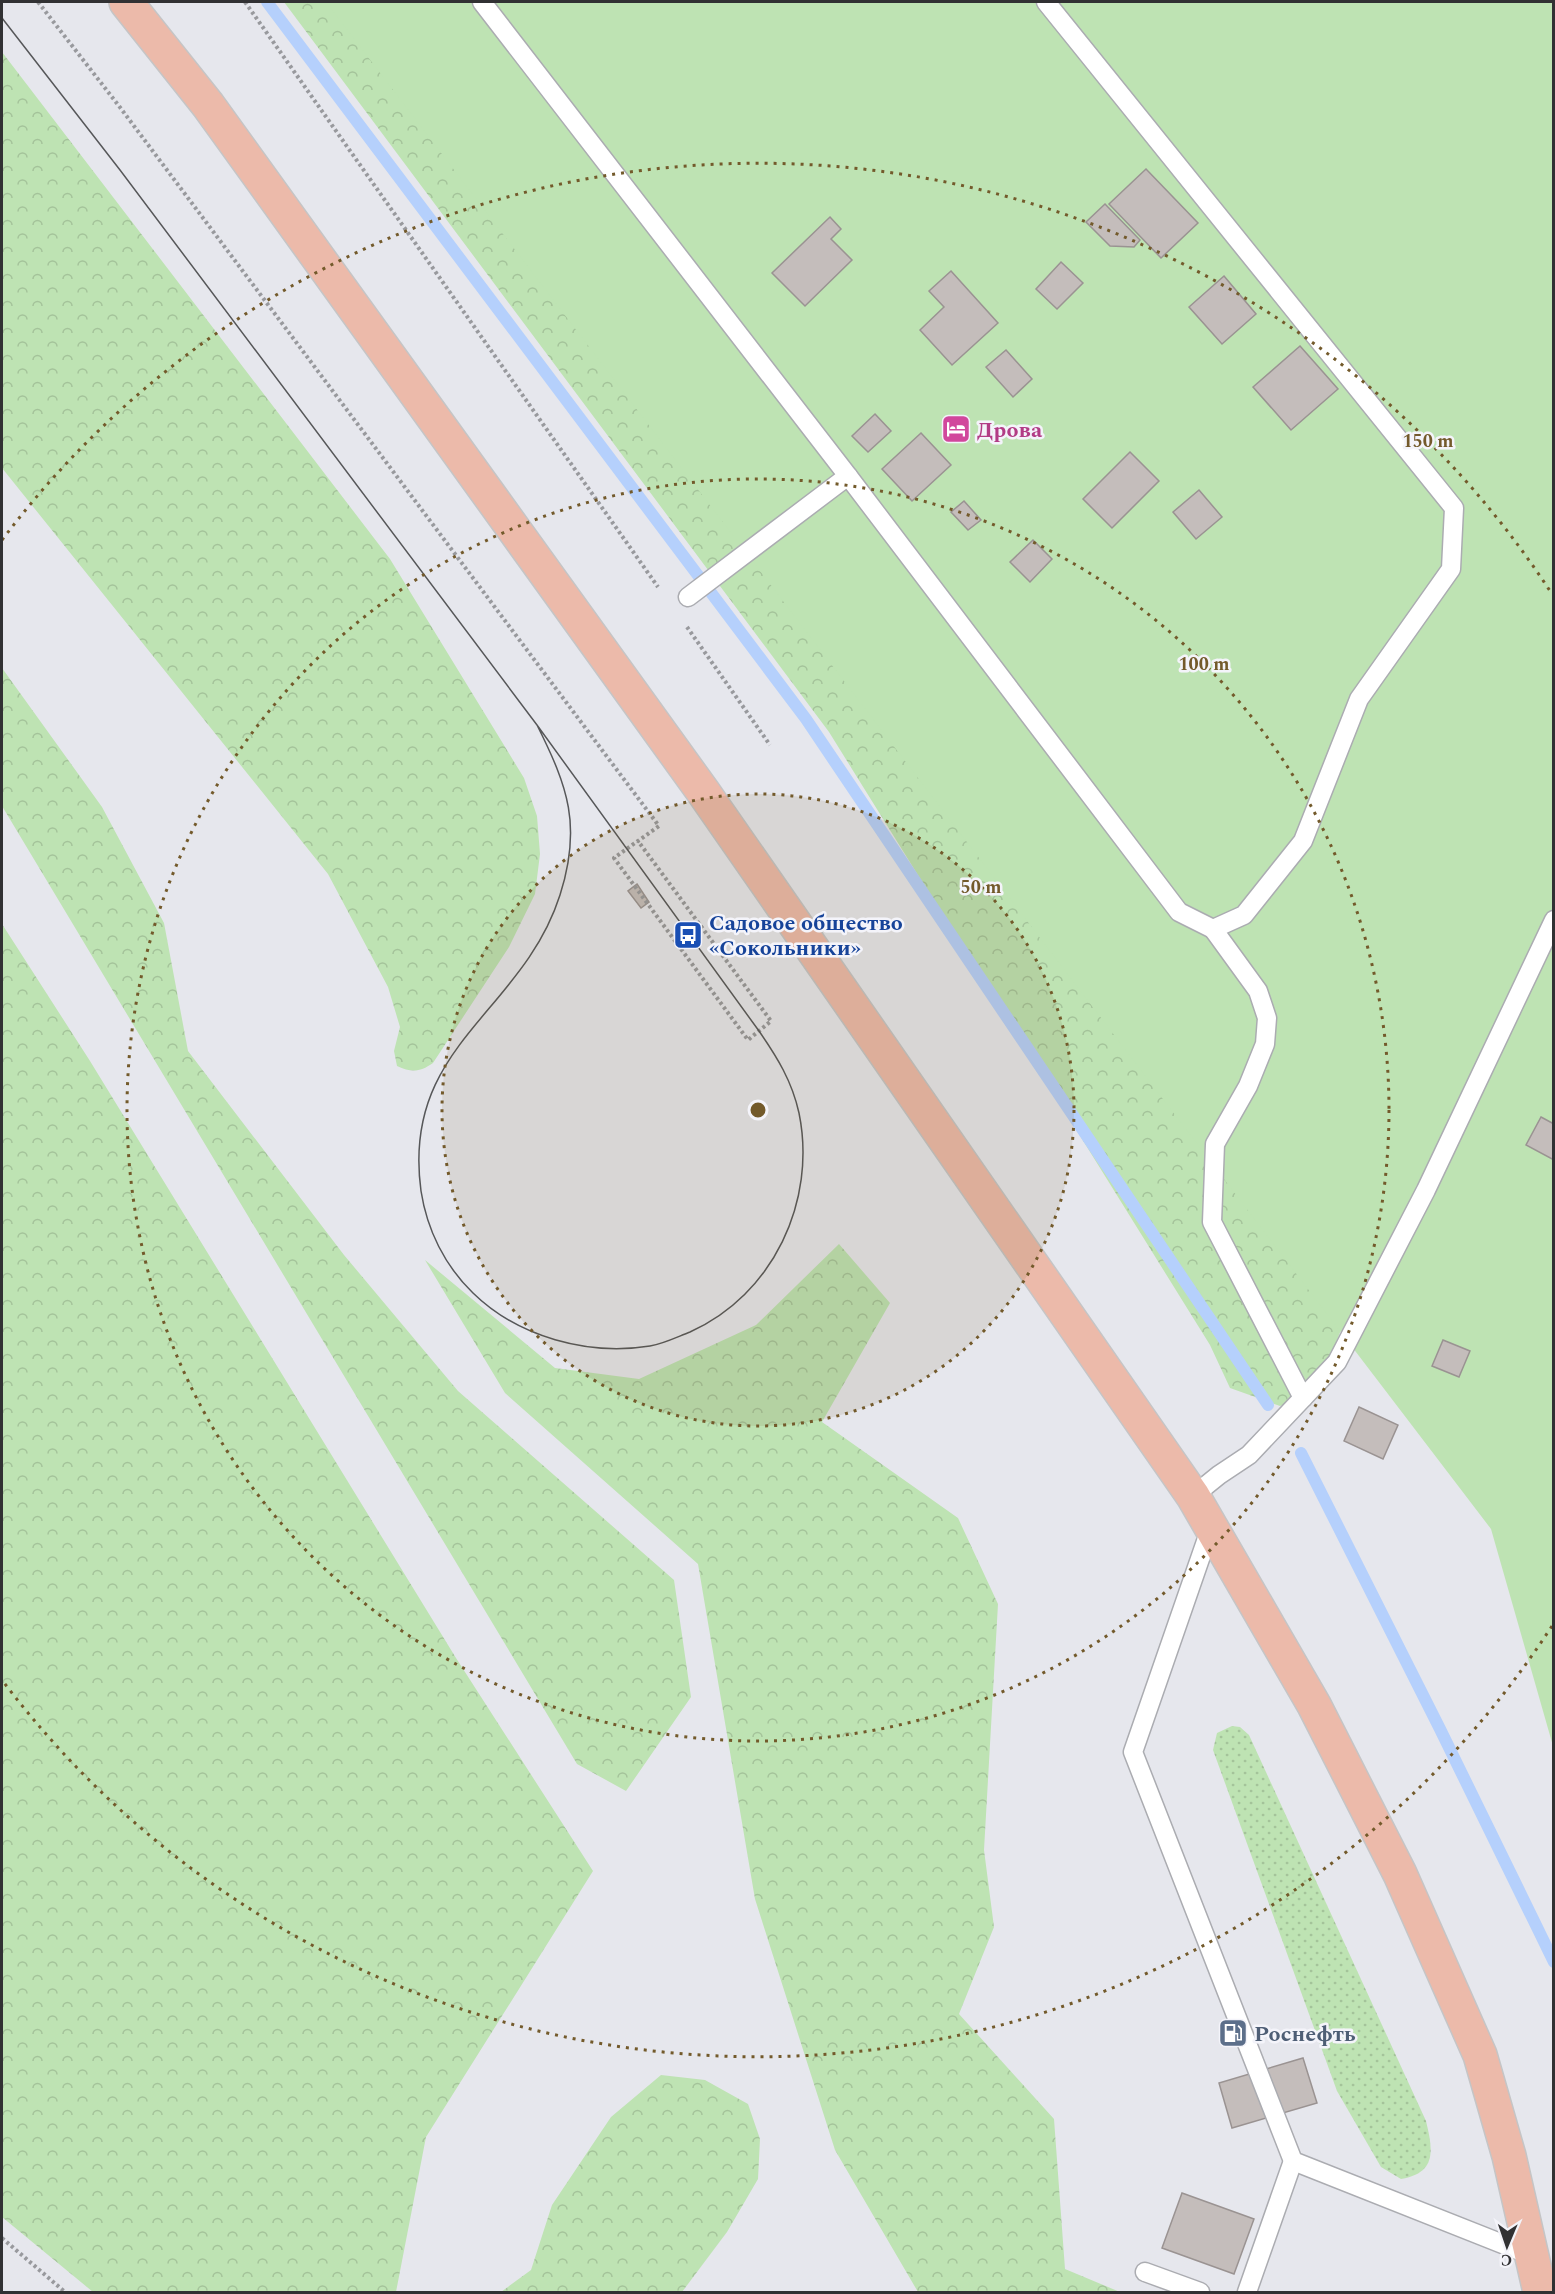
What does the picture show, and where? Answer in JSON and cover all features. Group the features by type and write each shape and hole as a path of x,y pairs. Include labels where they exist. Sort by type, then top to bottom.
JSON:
{"main road":[{"path":"126,2 208,105 704,793 1193,1496 1314,1705 1400,1874 1480,2055 1509,2156 1540,2292"}],"lane":[{"path":"482,2 848,476 1179,912 1213,929 1258,991 1267,1018 1265,1044 1252,1075 1215,1144 1212,1222 1303,1398"},
{"path":"1046,2 1454,508 1451,569 1359,699 1303,841 1244,915 1213,929"},
{"path":"688,597 848,476"},
{"path":"1193,1496 1249,1455 1337,1362 1426,1190 1554,920"},
{"path":"1211,1527 1133,1752 1293,2161 1247,2292"},
{"path":"1293,2161 1533,2256"},
{"path":"1145,2271 1200,2292"}],"path":[{"path":"38,2 119,106 658,826 614,858 747,1040 771,1021 638,841"},
{"path":"245,2 660,589"},
{"path":"680,618 770,745"},
{"path":"2,2238 65,2292"}],"green space":[{"path":"284,2 465,2 1352,1302 1328,1363 1293,1401 1280,1406 1230,1388 1210,1345 829,732"},
{"path":"326,2 1553,2 1553,1746 1491,1529"},
{"path":"2,52 390,559 524,778 537,816 540,854 535,894 509,947 433,1063 424,1068 407,1070 397,1066 394,1051 400,1027 388,987 328,874 2,468"},
{"path":"2,668 102,807 164,923 188,1051 344,1255 458,1391 674,1580 691,1697 626,1791 577,1764 2,806"},
{"path":"2,924 90,1061 456,1658 593,1871 426,2137 396,2292 93,2292 2,2217"},
{"path":"839,1244 890,1303 822,1422 958,1518 998,1604 984,1850 994,1927 959,2014 1054,2119 1065,2269 1120,2292 918,2292 835,2150 755,1899 698,1564 505,1393 425,1260 555,1368 639,1379 756,1325"},
{"path":"1232,1726 1240,1727 1249,1735 1426,2121 1430,2141 1430,2159 1427,2166 1413,2176 1401,2179 1381,2167 1337,2091 1213,1750 1217,1733"},
{"path":"661,2075 705,2080 748,2104 760,2139 758,2179 727,2232 682,2292 501,2292 531,2270 552,2205 611,2117"}],"building":[{"path":"1146,169 1198,223 1161,258 1109,204"},
{"path":"1105,204 1140,240 1134,247 1110,246 1086,222"},
{"path":"830,217 841,229 831,239 852,260 805,306 772,273"},
{"path":"1061,262 1083,283 1057,309 1036,289"},
{"path":"951,271 998,323 952,365 920,330 944,307 929,291"},
{"path":"1224,276 1256,314 1222,344 1189,307"},
{"path":"1300,346 1338,389 1291,430 1253,387"},
{"path":"1006,350 1032,379 1013,397 986,367"},
{"path":"875,414 891,431 868,452 852,436"},
{"path":"921,433 951,465 912,501 882,469"},
{"path":"1130,452 1159,481 1112,528 1083,499"},
{"path":"1199,490 1222,517 1196,539 1173,512"},
{"path":"964,501 981,520 968,530 951,512"},
{"path":"1033,540 1052,559 1030,582 1010,562"},
{"path":"637,884 649,902 641,908 628,891"},
{"path":"1541,1117 1554,1124 1554,1160 1526,1145"},
{"path":"1443,1340 1470,1351 1459,1377 1432,1366"},
{"path":"1359,1407 1398,1425 1383,1459 1344,1441"},
{"path":"1303,2058 1317,2103 1232,2128 1219,2083"},
{"path":"1182,2193 1254,2219 1234,2274 1162,2248"}],"waterway":[{"path":"267,2 806,719 1268,1405"},
{"path":"1301,1453 1554,1962"}],"tram line":[{"path":"2,18 120,170 537,725 759,1031 783,1070 796,1101 803,1146 801,1179 794,1211 782,1242 766,1270 745,1295 719,1316 690,1332 650,1346 603,1348 555,1340 532,1332 491,1308 473,1293 446,1259 428,1220 421,1191 420,1141 429,1100 446,1065 519,971 542,936 560,895 567,870 571,827 568,807 557,768 537,725"}],"place":[{"name":"Дрова","path":"956,429"},
{"name":"Садовое общество «Сокольники»","path":"688,935"},
{"name":"Роснефть","path":"1233,2033"}]}
